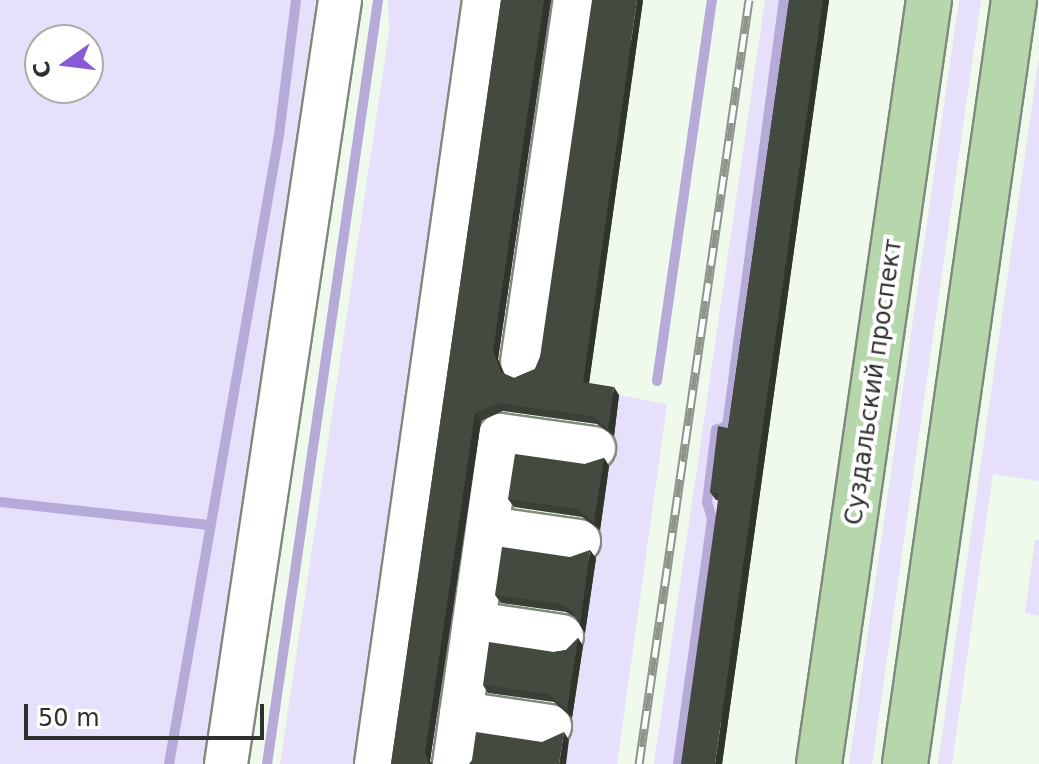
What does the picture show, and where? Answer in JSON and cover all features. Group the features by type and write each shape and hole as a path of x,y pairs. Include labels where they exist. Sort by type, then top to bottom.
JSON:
{"main road":[{"name":"Суздальский проспект","path":"819,764 929,0"},
{"path":"905,764 1014,0"}],"street":[{"path":"226,764 340,0"},
{"path":"376,764 484,0"},
{"path":"522,362 575,0"},
{"path":"454,764 500,435 594,448"},
{"path":"488,528 579,541"},
{"path":"474,623 562,636"},
{"path":"461,713 550,726"}],"shaded area":[{"path":"0,0 316,0 207,764 0,764"},
{"path":"388,0 466,0 356,764 280,764 389,32"},
{"path":"765,0 796,0 687,764 654,764"},
{"path":"959,0 981,0 872,764 849,764"},
{"path":"1039,57 1039,481 993,474 952,764 938,764"},
{"path":"619,395 667,404 617,764 566,764"},
{"path":"1035,540 1039,540 1039,616 1025,613"}],"building":[{"path":"501,0 544,0 493,351 501,372 514,378 535,369 540,357 592,0 637,0 583,382 614,387 608,428 592,416 498,403 475,413 425,753 429,764 391,764"},
{"path":"789,0 823,0 715,764 681,764 719,493 710,492 718,426 728,428"},
{"path":"515,454 585,464 604,458 594,522 577,509 508,499"},
{"path":"502,547 570,557 590,550 580,625 572,610 561,604 495,595"},
{"path":"578,638 567,710 549,694 483,685 489,642 554,652 566,650"},
{"path":"476,732 542,742 564,732 559,764 469,764"}],"waterway":[{"path":"169,764 279,135 296,0"},
{"path":"267,764 378,0"},
{"path":"657,381 712,0"},
{"path":"678,764 712,519 707,502 716,430 727,426 784,0"},
{"path":"0,502 209,525"}],"railway":[{"path":"639,764 749,0"}]}
